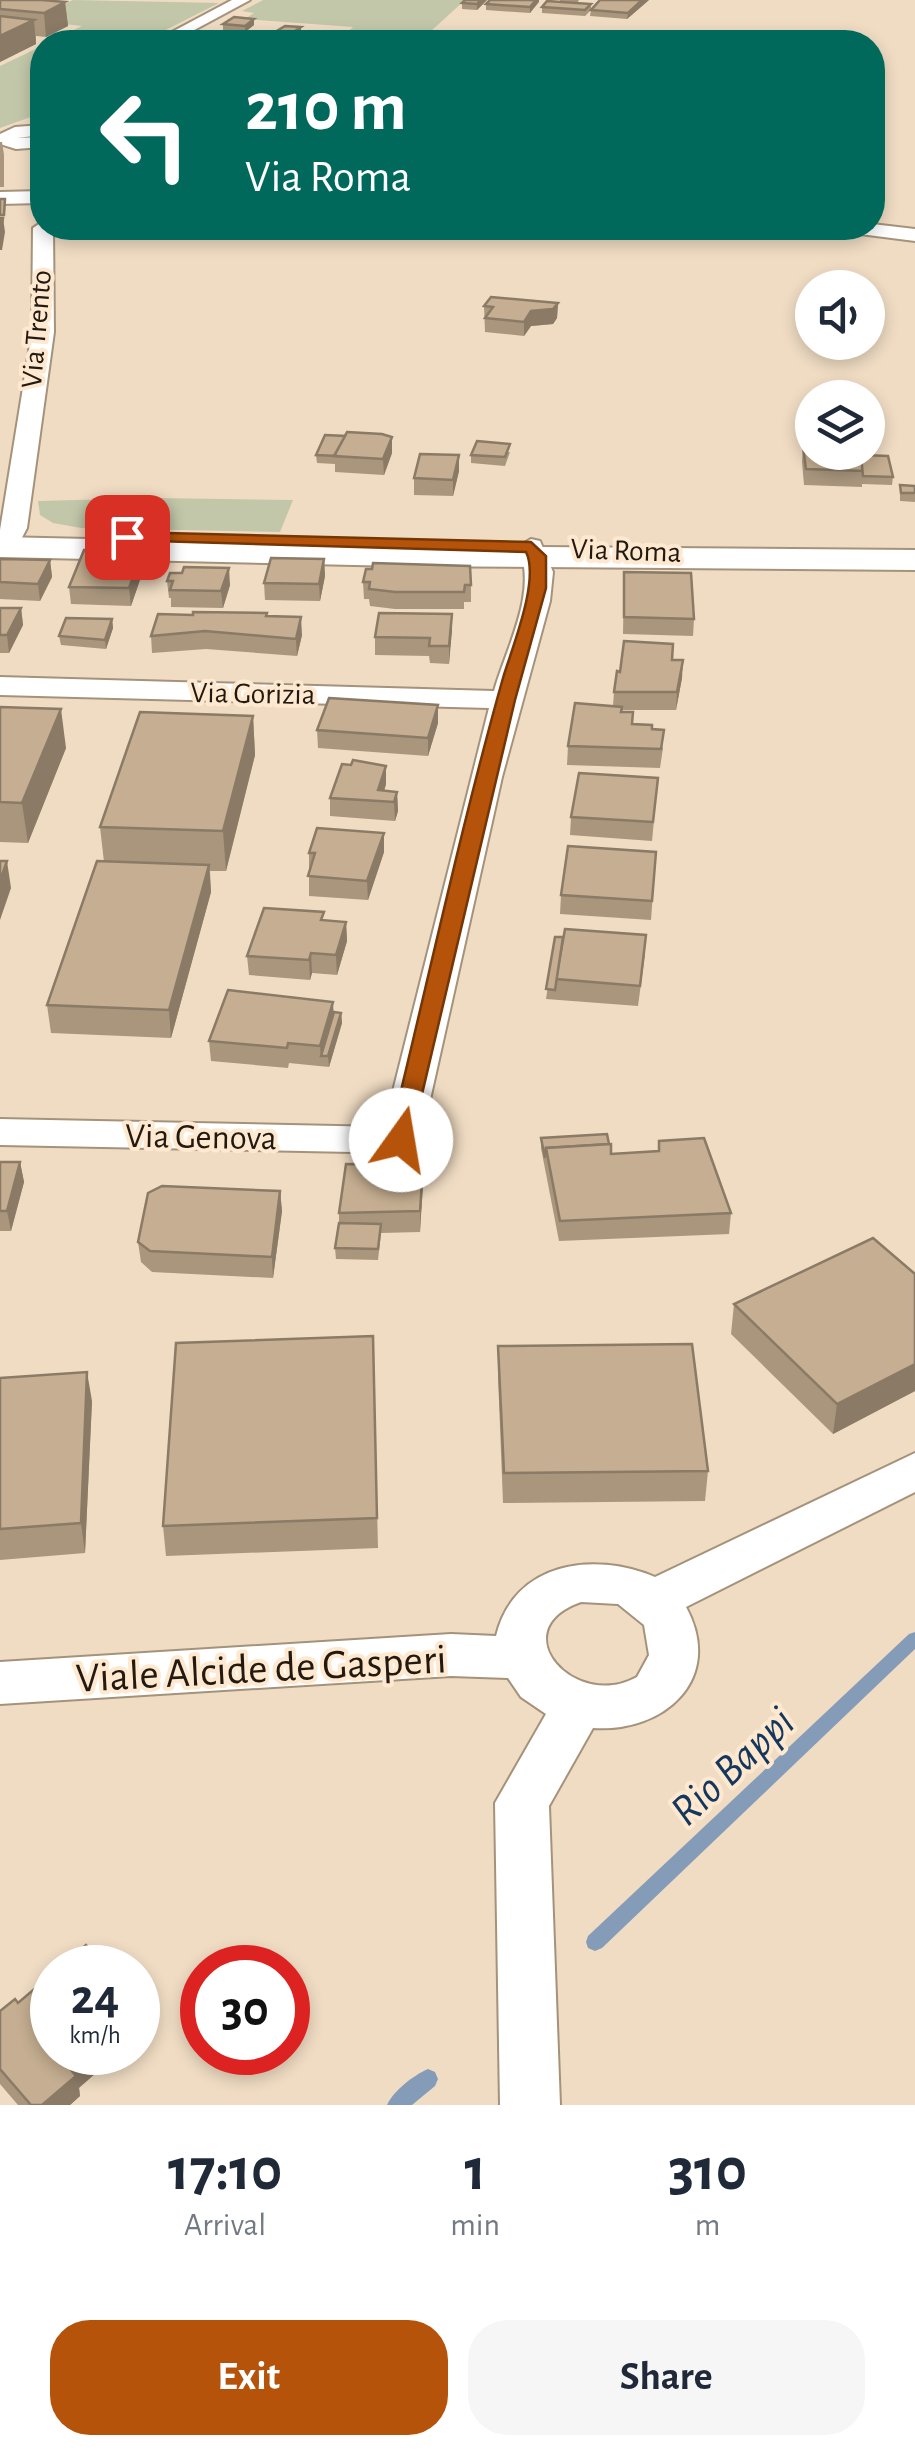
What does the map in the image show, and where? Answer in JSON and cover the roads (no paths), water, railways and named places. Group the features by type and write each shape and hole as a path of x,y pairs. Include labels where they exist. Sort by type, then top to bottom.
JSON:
{"street":[{"path":"184,30 243,0"},
{"path":"0,198 30,197"},
{"path":"885,231 915,235"},
{"name":"Via Trento","path":"4,540 42,332 43,240"},
{"path":"0,425 26,424"},
{"name":"Via Roma","path":"4,540 915,560"},
{"path":"506,700 537,588 534,552"},
{"name":"Via Gorizia","path":"0,686 506,700"},
{"name":"Via Genova","path":"0,1132 401,1140 506,700"},
{"path":"653,1601 915,1471"},
{"path":"579,1582 618,1584 653,1601 674,1630 676,1663 656,1692 621,1709 578,1708 542,1689 523,1658 523,1624 544,1597 579,1582"},
{"name":"Viale Alcide de Gasperi","path":"0,1683 451,1654 523,1658"},
{"path":"530,2105 522,1803 578,1708"}],"waterway":[{"name":"Rio Bappi","path":"595,1942 915,1639"},
{"path":"397,2105 428,2079"}]}
